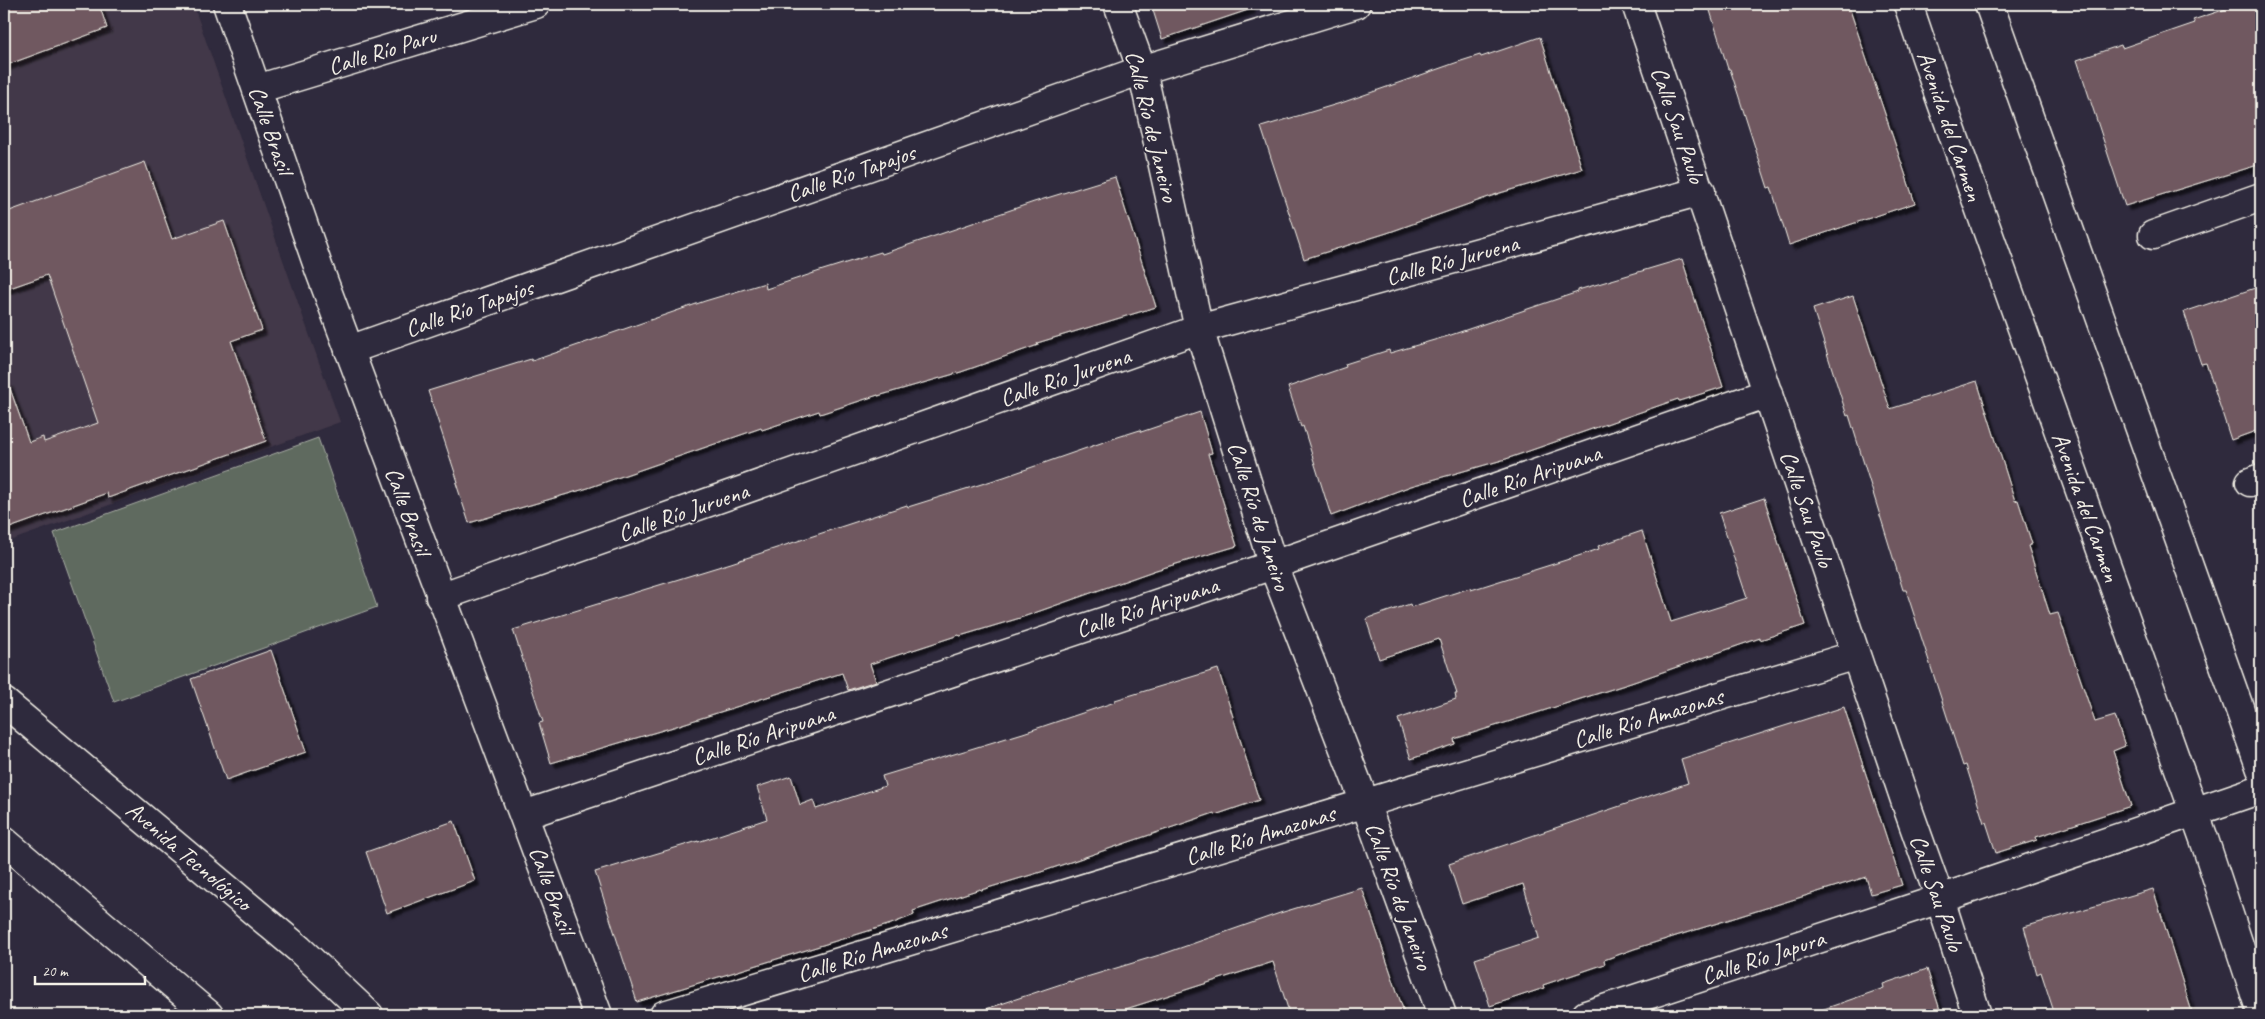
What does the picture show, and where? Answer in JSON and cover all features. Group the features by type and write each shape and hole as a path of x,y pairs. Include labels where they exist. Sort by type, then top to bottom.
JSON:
{"street":[{"name":"Calle Brasil","path":"227,4 349,350 598,1015"},
{"name":"Calle Río Paru","path":"256,89 536,4"},
{"name":"Calle Río de Janeiro","path":"1118,4 1142,70 1199,329 1273,565 1365,803 1442,1015"},
{"name":"Calle Río Tapajos","path":"349,350 1142,70 1356,4"},
{"name":"Calle Sau Paulo","path":"1636,4 1940,899 1977,1015"},
{"name":"Avenida del Carmen","path":"1908,4 2195,813 2261,1012"},
{"path":"1989,4 2261,769"},
{"name":"Calle Río Juruena","path":"440,597 1199,329 1701,191"},
{"path":"2153,235 2261,197"},
{"name":"Calle Río Aripuana","path":"524,815 1273,565 1768,393"},
{"name":"Calle Río Amazonas","path":"664,1015 1856,655"},
{"name":"Avenida Tecnológico","path":"4,702 299,949 370,1015"},
{"name":"Calle Río Japura","path":"1586,1015 1940,899 2261,789"},
{"path":"4,841 209,1015"}],"shaded area":[{"path":"4,4 193,4 340,422 4,543"}],"green space":[{"path":"318,438 377,607 114,702 54,533"}],"building":[{"path":"4,4 99,4 107,28 4,66"},
{"path":"1151,4 1250,4 1251,9 1162,39"},
{"path":"1708,4 1848,4 1915,203 1789,245 1771,187 1768,188 1730,69 1728,69"},
{"path":"2241,4 2261,4 2261,164 2125,206 2077,60 2121,45 2122,48 2195,23 2193,20"},
{"path":"1540,37 1582,169 1500,193 1387,233 1304,259 1261,127 1344,102 1458,62 1480,55 1481,57"},
{"path":"145,162 172,239 224,221 262,330 231,341 266,441 108,498 107,493 4,530 4,384 8,383 29,442 43,437 44,442 98,423 47,275 4,290 4,213"},
{"path":"1115,177 1156,307 1037,343 1038,345 961,372 878,395 820,414 819,411 762,430 761,428 588,488 469,523 456,483 458,482 428,391 531,359 532,361 705,301 765,283 766,289 881,252 882,254 1034,202"},
{"path":"1682,259 1723,387 1679,401 1678,399 1506,459 1411,486 1331,516 1303,426 1301,427 1288,387 1346,367 1345,364 1389,350 1390,353 1448,336 1578,292 1578,290"},
{"path":"2261,286 2261,429 2231,440 2206,363 2201,364 2184,312"},
{"path":"1853,296 1890,409 1977,381 2015,501 2018,500 2032,544 2028,546 2050,615 2058,613 2095,722 2115,716 2125,746 2113,751 2131,806 2036,837 2037,840 1996,853 1986,822 1984,823 1966,765 1963,766 1906,590 1903,590 1849,415 1847,416 1813,309"},
{"path":"1200,412 1212,453 1208,454 1237,546 1156,570 1020,618 959,635 870,664 876,681 848,690 842,673 670,728 551,763 539,723 543,722 513,630 731,563 907,505 908,507 1004,477 1118,437 1140,430 1141,432"},
{"path":"1764,498 1805,625 1760,640 1760,638 1631,683 1454,739 1455,744 1411,759 1398,719 1456,699 1455,694 1457,694 1439,639 1379,659 1366,619 1410,604 1411,607 1566,560 1599,549 1598,546 1642,531 1671,622 1747,598 1719,513"},
{"path":"271,650 306,752 226,780 191,679"},
{"path":"1218,669 1259,800 1215,815 1214,813 1041,872 980,889 913,911 914,915 891,924 637,1002 595,872 698,842 767,819 757,787 791,776 800,805 813,800 816,809 885,786 882,776 1023,733 1115,702 1115,700"},
{"path":"1844,707 1902,885 1871,894 1866,877 1634,949 1604,960 1605,964 1543,985 1544,988 1490,1006 1475,959 1539,938 1523,884 1462,904 1449,864 1688,783 1681,759"},
{"path":"454,821 475,881 387,913 366,852"},
{"path":"1362,888 1405,1015 1290,1015 1273,962 1107,1015 984,1015 983,1010 1070,981 1166,953 1280,913"},
{"path":"2153,889 2193,1015 2055,1015 2041,972 2037,974 2024,927"},
{"path":"1927,969 1940,1010 1924,1015 1821,1015 1821,1010 1884,988 1883,984"}]}
